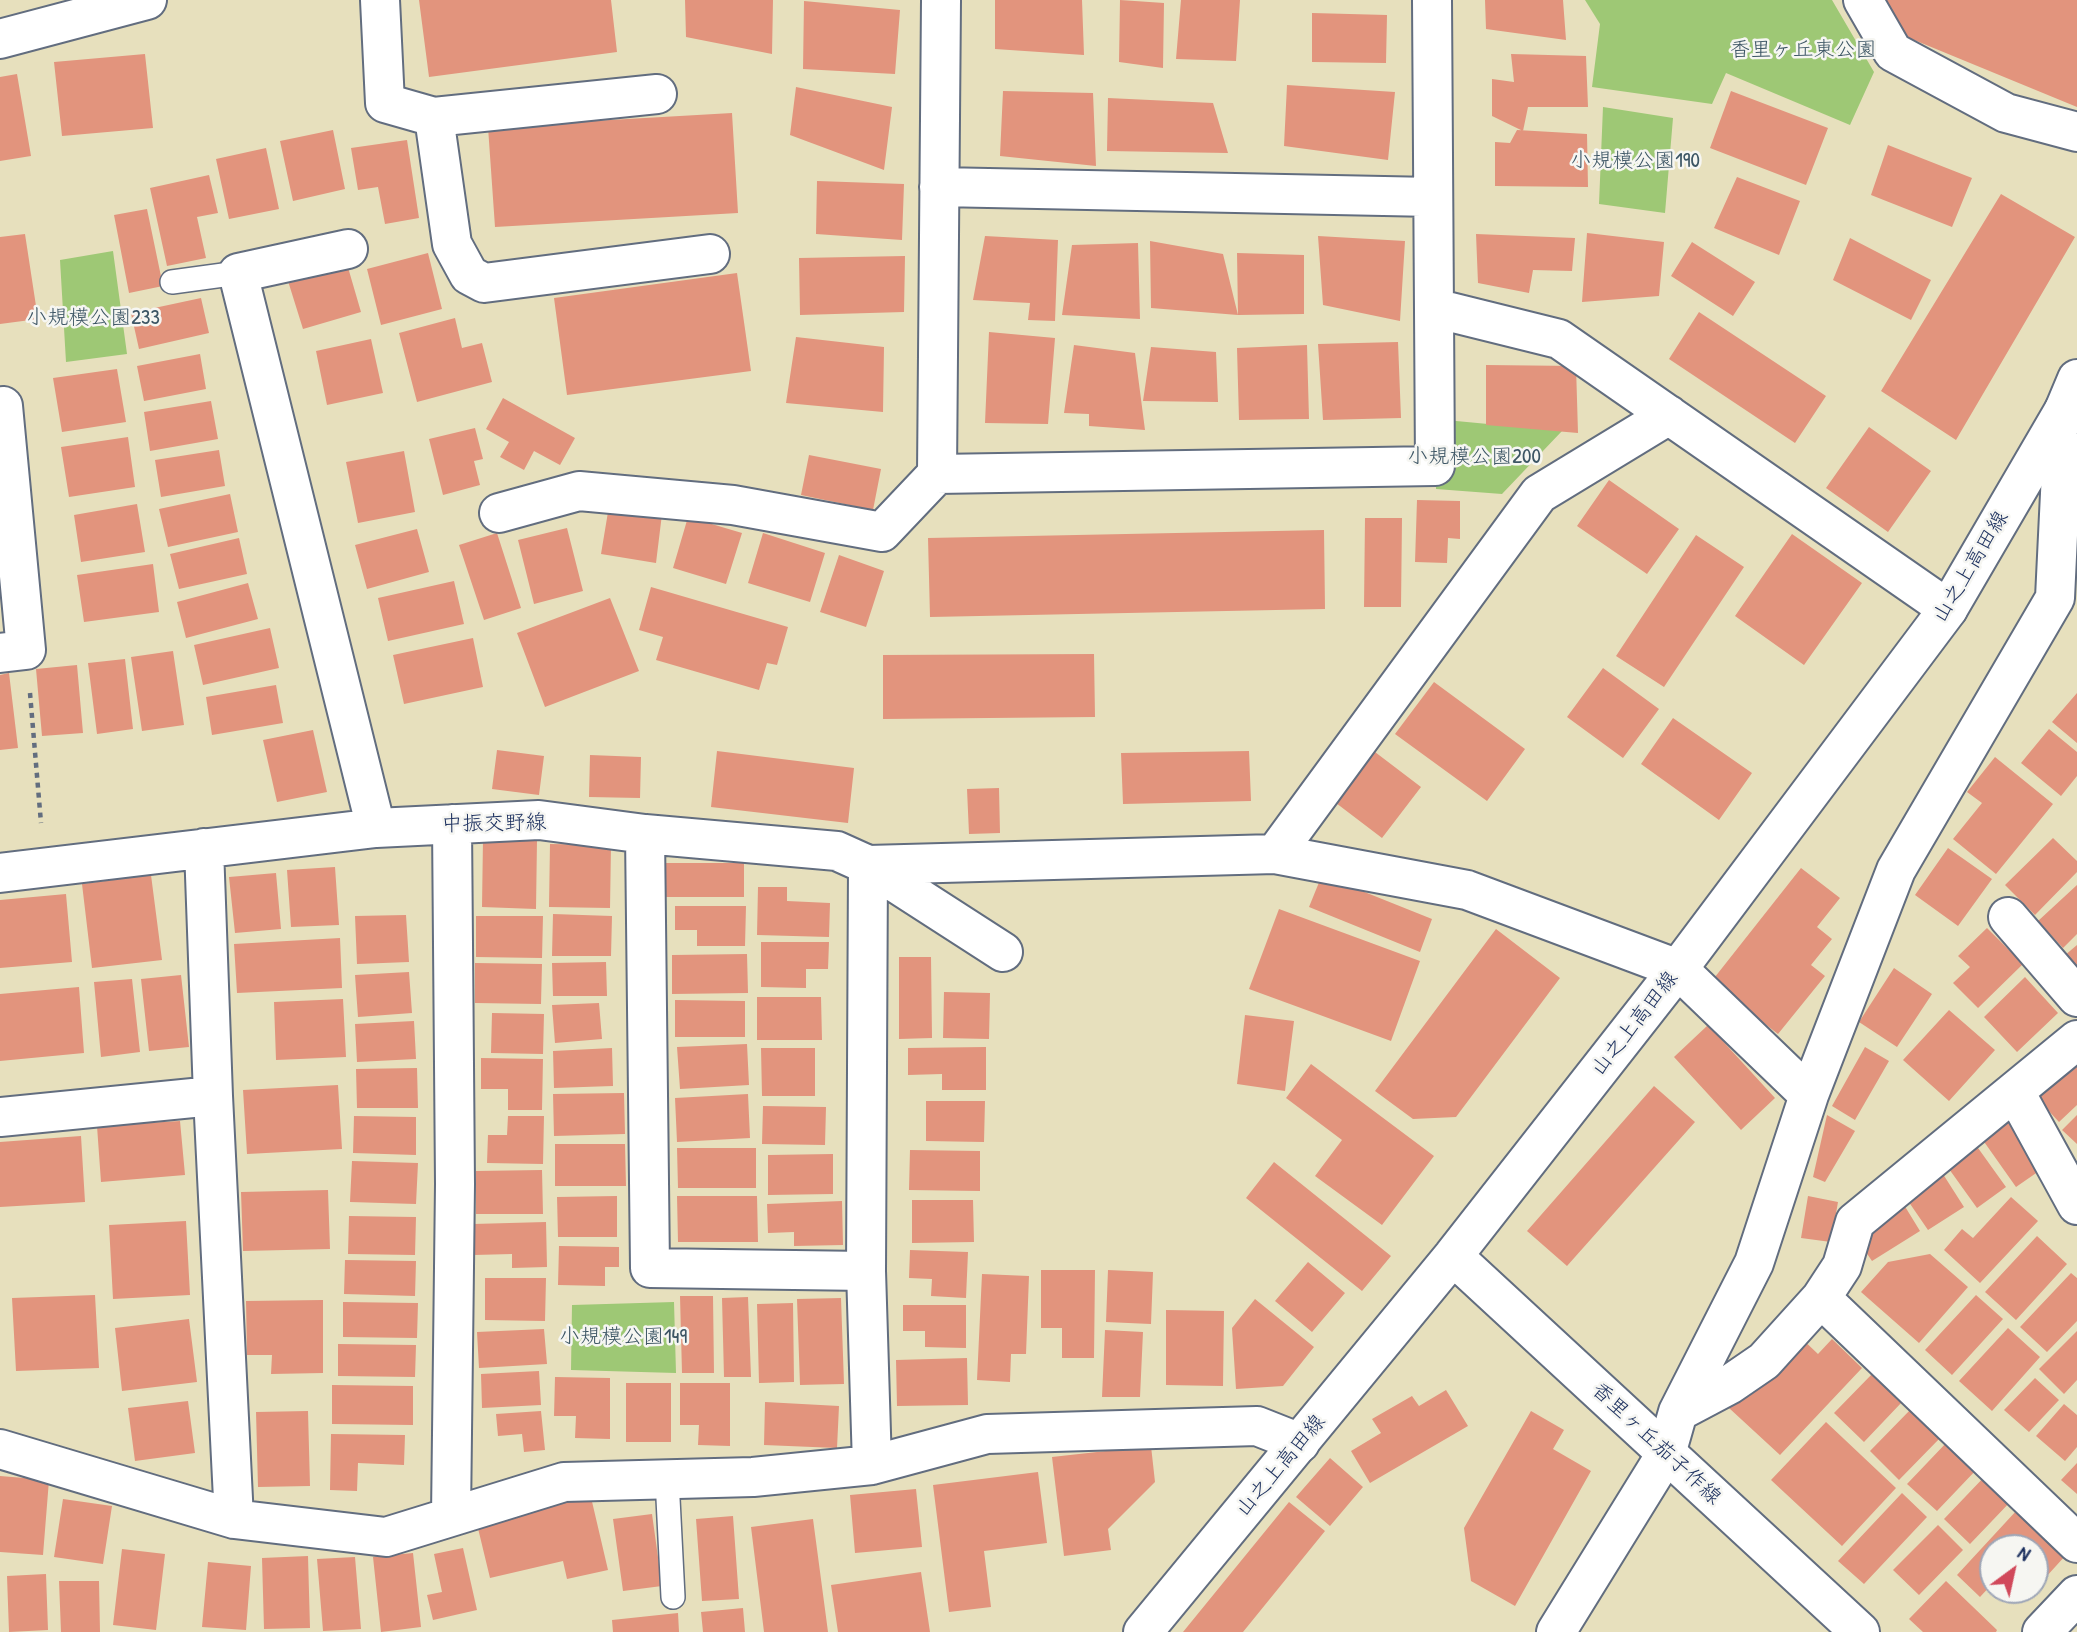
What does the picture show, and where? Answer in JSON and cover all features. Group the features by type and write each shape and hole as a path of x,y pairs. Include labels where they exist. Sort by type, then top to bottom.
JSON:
{"street":[{"path":"0,39 147,0"},
{"path":"380,0 386,103 435,117 657,94"},
{"path":"499,513 579,491 733,505 882,532 937,474 941,0"},
{"path":"937,474 1435,466 1432,0"},
{"path":"1863,0 1893,52 2006,113 2077,132"},
{"path":"435,117 452,244 469,275 484,283 710,254"},
{"path":"939,187 1433,197"},
{"path":"348,249 238,273 376,828"},
{"path":"1434,308 1559,339 1948,608"},
{"path":"1556,1632 1666,1454 1678,1412 1754,1264 1809,1095 1896,870 2055,598 2073,402"},
{"name":"山之上高田線","path":"1143,1632 1453,1256 1678,969 1948,608 2073,402"},
{"path":"0,407 3,406 13,652"},
{"path":"1275,854 1539,494 1669,415"},
{"name":"中振交野線","path":"0,873 376,828 540,820 645,834 837,851 868,865 1003,952"},
{"path":"451,1516 455,1184 452,824"},
{"path":"645,834 650,1268 866,1271"},
{"path":"204,848 234,1519"},
{"path":"872,1465 866,1271 868,865 1275,854 1467,890 1678,969 1809,1095"},
{"path":"2008,917 2077,997"},
{"path":"1678,1412 1729,1385 1764,1361 1821,1298 1842,1265 1855,1222 2077,1040"},
{"path":"2015,1092 2077,1205"},
{"path":"0,1117 213,1096"},
{"name":"香里ヶ丘茄子作線","path":"1453,1256 1860,1632"},
{"path":"1821,1298 2077,1543"},
{"path":"0,1449 234,1519 386,1536 564,1482 753,1477 872,1465 987,1434 1257,1426 1300,1443"},
{"path":"2042,1632 2077,1595"}],"lane":[{"path":"172,282 238,273"},
{"path":"667,1479 673,1597"}],"path":[{"path":"13,652 44,868"}],"green space":[{"name":"香里ヶ丘東公園","path":"1585,0 1832,0 1874,72 1850,125 1726,73 1712,104 1592,87 1600,24"},
{"name":"小規模公園190","path":"1603,107 1673,118 1665,213 1599,204"},
{"name":"小規模公園233","path":"113,251 127,354 66,362 60,260"},
{"name":"小規模公園200","path":"1435,419 1562,431 1502,494 1436,489"},
{"name":"小規模公園149","path":"674,1302 676,1373 571,1370 572,1305"}],"building":[{"path":"419,0 611,0 617,52 429,77"},
{"path":"685,0 773,0 772,54 686,37"},
{"path":"995,0 1082,0 1084,55 995,49"},
{"path":"1120,0 1164,3 1163,68 1119,62"},
{"path":"1181,0 1240,0 1236,61 1176,59"},
{"path":"1485,0 1563,0 1566,40 1486,29"},
{"path":"1884,0 2077,0 2077,107 1902,35"},
{"path":"804,1 900,10 895,74 803,69"},
{"path":"1312,13 1387,15 1386,63 1312,62"},
{"path":"145,54 153,128 62,136 54,62"},
{"path":"1511,54 1586,56 1588,107 1528,107 1523,131 1492,116 1492,79 1514,82"},
{"path":"17,74 31,156 0,161 0,77"},
{"path":"1287,85 1395,92 1388,160 1284,146"},
{"path":"796,87 892,107 884,170 790,135"},
{"path":"1003,91 1093,93 1096,166 1000,156"},
{"path":"1731,91 1828,128 1806,185 1710,148"},
{"path":"1108,98 1213,103 1228,153 1107,151"},
{"path":"732,113 738,213 495,227 488,127"},
{"path":"333,130 345,189 293,201 280,141"},
{"path":"1517,130 1587,134 1588,187 1495,186 1495,142 1510,143"},
{"path":"407,140 419,218 385,224 378,187 358,190 351,148"},
{"path":"1888,145 1972,178 1952,227 1871,195"},
{"path":"266,148 279,209 229,219 216,159"},
{"path":"209,175 218,213 197,217 206,258 167,266 150,188"},
{"path":"1737,177 1800,201 1779,255 1714,228"},
{"path":"817,181 904,184 902,240 816,234"},
{"path":"2001,194 2075,237 1956,440 1881,391"},
{"path":"147,209 163,286 129,293 114,215"},
{"path":"1587,233 1664,242 1659,296 1582,302"},
{"path":"25,234 38,319 0,324 0,237"},
{"path":"1476,234 1575,238 1572,271 1533,270 1529,293 1478,283"},
{"path":"985,236 1058,240 1055,321 1028,320 1030,303 973,300"},
{"path":"1318,236 1405,241 1400,321 1323,305"},
{"path":"1850,238 1931,280 1911,320 1833,280"},
{"path":"1150,241 1223,254 1238,315 1151,308"},
{"path":"1692,242 1755,282 1733,316 1671,276"},
{"path":"1138,243 1140,319 1062,315 1072,245"},
{"path":"428,253 442,309 381,325 367,269"},
{"path":"1237,253 1304,255 1304,314 1238,315"},
{"path":"905,256 904,312 800,315 799,258"},
{"path":"347,264 361,312 303,329 288,281"},
{"path":"737,273 751,371 567,395 554,298"},
{"path":"201,298 209,333 139,349 131,313"},
{"path":"1699,312 1826,396 1795,443 1669,359"},
{"path":"455,318 462,348 482,343 492,382 417,402 399,333"},
{"path":"989,332 1055,338 1048,424 985,423"},
{"path":"796,337 884,347 883,412 786,403"},
{"path":"371,339 383,393 327,405 316,351"},
{"path":"1398,342 1401,418 1323,420 1318,344"},
{"path":"1074,345 1135,353 1145,430 1089,426 1089,414 1064,413"},
{"path":"1307,345 1309,419 1239,420 1237,348"},
{"path":"1151,347 1216,352 1218,402 1143,401"},
{"path":"200,354 206,389 144,401 137,366"},
{"path":"1486,365 1576,366 1578,433 1486,425"},
{"path":"117,369 126,422 62,432 53,378"},
{"path":"503,398 575,438 560,465 534,451 524,470 500,457 509,442 486,429"},
{"path":"211,401 218,439 150,451 144,412"},
{"path":"1869,427 1931,471 1888,532 1826,488"},
{"path":"475,428 483,459 474,461 480,485 443,495 429,439"},
{"path":"128,437 135,487 69,497 61,447"},
{"path":"219,450 225,486 161,497 155,460"},
{"path":"404,451 415,512 358,523 346,462"},
{"path":"809,455 881,469 873,510 801,495"},
{"path":"1609,480 1679,529 1647,574 1577,526"},
{"path":"230,494 238,532 168,547 159,509"},
{"path":"1417,500 1460,501 1460,539 1448,538 1447,563 1415,562"},
{"path":"137,504 145,552 81,562 74,515"},
{"path":"609,506 662,514 656,563 601,554"},
{"path":"688,517 742,533 726,584 673,568"},
{"path":"1365,518 1402,518 1401,607 1364,607"},
{"path":"567,528 583,591 534,604 518,540"},
{"path":"417,529 429,572 367,589 355,545"},
{"path":"1324,530 1325,609 930,617 928,538"},
{"path":"497,533 521,608 484,620 459,545"},
{"path":"763,533 825,553 810,602 748,583"},
{"path":"1792,534 1862,583 1804,665 1735,616"},
{"path":"1696,535 1744,567 1664,687 1616,656"},
{"path":"239,538 247,574 179,589 170,554"},
{"path":"839,555 884,571 866,627 820,612"},
{"path":"153,564 159,612 84,622 77,575"},
{"path":"454,581 464,624 388,641 378,598"},
{"path":"248,583 258,619 186,638 177,602"},
{"path":"651,587 788,627 777,665 767,663 759,690 656,660 663,637 639,630"},
{"path":"610,598 639,671 545,707 517,633"},
{"path":"270,628 279,668 203,685 194,645"},
{"path":"473,638 483,687 404,704 393,655"},
{"path":"173,651 184,725 142,731 131,657"},
{"path":"1094,654 1095,717 883,719 883,655"},
{"path":"125,659 133,729 97,734 88,663"},
{"path":"77,665 83,733 42,736 36,669"},
{"path":"1603,668 1659,709 1623,758 1567,717"},
{"path":"9,673 18,748 0,750 0,675"},
{"path":"1434,682 1525,749 1487,801 1395,734"},
{"path":"276,685 283,723 212,735 206,697"},
{"path":"2077,693 2077,743 2052,722"},
{"path":"1673,718 1752,773 1719,820 1641,764"},
{"path":"2049,729 2077,752 2077,776 2061,796 2021,763"},
{"path":"313,730 327,792 277,802 263,740"},
{"path":"497,750 544,756 539,795 492,789"},
{"path":"717,751 854,768 848,823 711,807"},
{"path":"1249,751 1251,801 1123,804 1121,753"},
{"path":"1375,752 1421,787 1382,838 1336,803"},
{"path":"590,755 641,757 640,798 589,797"},
{"path":"1995,757 2053,804 1996,874 1953,839 1982,803 1967,792"},
{"path":"999,788 1000,833 969,834 967,789"},
{"path":"2053,838 2077,861 2077,872 2035,915 2005,885"},
{"path":"483,839 537,840 536,909 482,907"},
{"path":"550,844 611,845 610,908 549,907"},
{"path":"1948,848 1992,879 1958,926 1915,895"},
{"path":"664,863 744,863 744,897 664,897"},
{"path":"335,867 339,925 291,927 287,870"},
{"path":"1801,868 1840,898 1817,927 1832,939 1811,965 1825,976 1778,1034 1711,982"},
{"path":"276,873 281,929 235,933 229,877"},
{"path":"151,875 162,960 92,968 82,884"},
{"path":"1322,875 1432,919 1420,952 1309,907"},
{"path":"2077,885 2077,934 2063,948 2038,921"},
{"path":"758,887 787,887 787,901 830,903 829,937 757,935"},
{"path":"66,894 72,962 0,968 0,900"},
{"path":"675,906 746,906 745,946 697,946 697,930 675,930"},
{"path":"1279,909 1420,961 1391,1041 1249,989"},
{"path":"553,914 612,916 611,956 552,956"},
{"path":"406,915 409,962 357,964 355,916"},
{"path":"476,916 543,916 542,958 476,957"},
{"path":"1987,928 2023,964 1978,1008 1953,983 1970,967 1958,956"},
{"path":"1496,929 1560,978 1456,1117 1413,1119 1375,1091"},
{"path":"340,938 342,988 237,993 234,944"},
{"path":"761,942 829,942 828,969 806,969 806,988 761,987"},
{"path":"2077,945 2077,971 2064,956"},
{"path":"747,954 748,993 672,994 672,955"},
{"path":"899,957 931,957 932,1038 899,1039"},
{"path":"606,962 607,996 553,996 552,963"},
{"path":"475,963 542,964 541,1004 475,1003"},
{"path":"1894,968 1932,994 1897,1047 1859,1022"},
{"path":"409,972 412,1013 358,1017 355,975"},
{"path":"181,975 189,1047 149,1051 141,979"},
{"path":"2025,977 2058,1013 2017,1052 1984,1017"},
{"path":"132,979 140,1052 101,1057 94,982"},
{"path":"79,987 84,1053 0,1061 0,994"},
{"path":"944,992 990,993 989,1039 943,1038"},
{"path":"757,997 821,997 822,1040 757,1040"},
{"path":"343,999 346,1057 276,1060 274,1002"},
{"path":"675,1000 745,1001 745,1037 675,1037"},
{"path":"599,1003 602,1039 555,1043 552,1005"},
{"path":"1949,1010 1995,1050 1949,1101 1903,1060"},
{"path":"492,1013 544,1014 543,1054 491,1053"},
{"path":"1245,1015 1294,1021 1285,1091 1237,1084"},
{"path":"414,1021 416,1059 357,1062 355,1024"},
{"path":"1708,1025 1775,1098 1741,1130 1674,1057"},
{"path":"747,1044 749,1085 680,1089 677,1047"},
{"path":"986,1047 986,1090 942,1090 942,1074 908,1075 908,1048"},
{"path":"1865,1047 1889,1061 1855,1120 1832,1106"},
{"path":"612,1048 613,1086 554,1088 553,1051"},
{"path":"761,1048 815,1048 815,1096 762,1096"},
{"path":"2077,1055 2077,1105 2059,1122 2035,1096"},
{"path":"481,1058 543,1059 542,1110 508,1110 508,1089 481,1089"},
{"path":"1311,1064 1434,1156 1382,1225 1315,1176 1342,1140 1286,1098"},
{"path":"417,1068 418,1108 357,1108 356,1069"},
{"path":"338,1085 342,1149 247,1154 243,1090"},
{"path":"1654,1086 1695,1122 1567,1266 1527,1231"},
{"path":"624,1093 625,1134 554,1136 553,1094"},
{"path":"748,1094 750,1138 677,1142 675,1098"},
{"path":"926,1101 985,1101 984,1142 926,1141"},
{"path":"763,1106 826,1107 825,1145 762,1144"},
{"path":"1827,1115 1855,1131 1825,1182 1813,1177"},
{"path":"2077,1115 2077,1144 2062,1130"},
{"path":"354,1116 416,1117 416,1155 353,1153"},
{"path":"508,1116 544,1116 543,1164 487,1163 488,1135 507,1135"},
{"path":"2006,1117 2042,1169 2016,1187 1980,1136"},
{"path":"180,1121 185,1175 101,1182 97,1126"},
{"path":"81,1136 85,1202 0,1207 0,1142"},
{"path":"1973,1141 2006,1187 1977,1208 1944,1162"},
{"path":"555,1144 625,1144 626,1186 555,1186"},
{"path":"677,1148 756,1148 756,1188 678,1188"},
{"path":"910,1150 980,1151 980,1191 909,1190"},
{"path":"833,1154 833,1194 768,1195 768,1155"},
{"path":"352,1161 418,1163 416,1204 350,1202"},
{"path":"1274,1162 1391,1256 1362,1291 1246,1198"},
{"path":"542,1170 543,1214 476,1214 476,1171"},
{"path":"1941,1171 1964,1207 1928,1230 1904,1195"},
{"path":"328,1190 330,1249 243,1251 241,1192"},
{"path":"617,1196 617,1237 558,1237 557,1197"},
{"path":"677,1196 757,1196 758,1242 678,1242"},
{"path":"1808,1196 1838,1202 1831,1242 1801,1238"},
{"path":"2011,1197 2038,1221 1980,1283 1944,1250 1962,1229 1973,1238"},
{"path":"912,1200 973,1200 974,1242 912,1243"},
{"path":"1901,1200 1920,1231 1872,1261 1859,1242 1872,1234 1864,1223"},
{"path":"842,1201 843,1245 794,1246 794,1232 768,1233 767,1204"},
{"path":"349,1216 416,1217 415,1255 348,1254"},
{"path":"186,1221 190,1295 113,1299 109,1225"},
{"path":"546,1222 547,1267 512,1268 512,1254 474,1255 473,1224"},
{"path":"2037,1236 2067,1264 2016,1320 1985,1292"},
{"path":"559,1246 619,1247 619,1267 605,1267 605,1286 558,1285"},
{"path":"910,1250 968,1252 966,1298 931,1296 932,1279 909,1278"},
{"path":"1930,1254 1968,1287 1919,1343 1861,1292 1888,1262"},
{"path":"345,1260 416,1261 415,1296 344,1294"},
{"path":"1308,1262 1345,1293 1312,1332 1275,1301"},
{"path":"1041,1270 1095,1270 1094,1358 1062,1358 1062,1328 1041,1328"},
{"path":"1108,1270 1153,1272 1151,1324 1106,1322"},
{"path":"2071,1273 2077,1278 2077,1321 2047,1352 2020,1327"},
{"path":"982,1274 1029,1276 1026,1354 1011,1354 1010,1382 977,1380"},
{"path":"485,1278 546,1278 545,1321 485,1320"},
{"path":"95,1295 99,1368 16,1371 12,1298"},
{"path":"1976,1295 2003,1319 1952,1375 1925,1350"},
{"path":"680,1296 713,1296 714,1373 682,1373"},
{"path":"748,1297 751,1377 724,1377 722,1298"},
{"path":"841,1298 844,1384 800,1385 797,1299"},
{"path":"1255,1299 1314,1347 1283,1386 1236,1389 1232,1328"},
{"path":"323,1300 323,1373 271,1374 272,1355 247,1355 246,1301"},
{"path":"343,1302 418,1303 417,1338 343,1337"},
{"path":"793,1303 794,1382 759,1383 757,1304"},
{"path":"903,1305 966,1305 966,1348 925,1347 925,1331 903,1331"},
{"path":"1166,1310 1224,1311 1223,1386 1166,1385"},
{"path":"189,1319 197,1382 122,1391 115,1328"},
{"path":"2008,1328 2040,1357 1992,1411 1959,1381"},
{"path":"544,1329 547,1364 479,1368 477,1332"},
{"path":"1105,1330 1143,1332 1140,1397 1102,1397"},
{"path":"2077,1331 2077,1380 2064,1394 2039,1369"},
{"path":"1798,1335 1818,1354 1832,1339 1862,1368 1780,1455 1729,1408"},
{"path":"338,1344 416,1345 415,1377 338,1376"},
{"path":"967,1358 968,1405 897,1406 896,1360"},
{"path":"539,1371 541,1405 482,1408 481,1374"},
{"path":"1873,1373 1902,1402 1864,1442 1834,1413"},
{"path":"555,1377 610,1378 610,1439 575,1438 576,1416 554,1416"},
{"path":"2035,1378 2059,1400 2029,1432 2004,1410"},
{"path":"626,1383 671,1383 671,1442 626,1442"},
{"path":"680,1383 730,1383 730,1446 698,1445 699,1425 680,1425"},
{"path":"332,1385 413,1386 413,1425 332,1424"},
{"path":"1446,1390 1468,1426 1370,1483 1351,1451 1381,1433 1372,1419 1412,1396 1419,1406"},
{"path":"188,1401 195,1453 135,1461 128,1408"},
{"path":"765,1402 839,1406 837,1448 764,1445"},
{"path":"2064,1404 2077,1415 2077,1447 2065,1461 2036,1436"},
{"path":"1911,1409 1940,1438 1899,1480 1870,1451"},
{"path":"308,1411 310,1486 258,1487 256,1412"},
{"path":"541,1411 545,1450 524,1452 522,1434 498,1436 496,1414"},
{"path":"1531,1411 1564,1430 1553,1449 1591,1471 1515,1606 1471,1581 1464,1528"},
{"path":"1826,1422 1896,1488 1842,1546 1771,1480"},
{"path":"331,1434 405,1435 404,1465 358,1463 357,1491 330,1490"},
{"path":"1948,1441 1978,1468 1937,1511 1907,1484"},
{"path":"1151,1446 1155,1482 1108,1529 1111,1550 1064,1556 1052,1457"},
{"path":"1330,1458 1363,1487 1330,1526 1296,1497"},
{"path":"2077,1463 2077,1494 2061,1480"},
{"path":"1038,1472 1047,1543 984,1551 991,1607 949,1612 933,1485"},
{"path":"1987,1474 2013,1499 1970,1544 1944,1519"},
{"path":"0,1476 49,1480 43,1555 0,1552"},
{"path":"916,1489 922,1547 855,1553 850,1495"},
{"path":"590,1493 608,1570 567,1579 563,1561 490,1578 476,1520"},
{"path":"1902,1493 1927,1517 1864,1584 1838,1561"},
{"path":"63,1499 112,1506 103,1564 54,1557"},
{"path":"1289,1502 1325,1531 1243,1632 1183,1632"},
{"path":"2017,1510 2043,1534 1995,1534"},
{"path":"652,1514 662,1586 623,1591 613,1519"},
{"path":"733,1516 739,1599 702,1601 696,1519"},
{"path":"813,1519 828,1632 764,1632 751,1527"},
{"path":"1938,1525 1963,1550 1919,1595 1893,1570"},
{"path":"2049,1539 2066,1555 2049,1574"},
{"path":"463,1548 477,1610 433,1620 427,1595 442,1592 434,1554"},
{"path":"122,1549 165,1554 156,1630 113,1625"},
{"path":"1979,1551 1979,1596 1957,1575"},
{"path":"413,1553 421,1627 381,1632 373,1557"},
{"path":"308,1556 310,1628 264,1629 262,1558"},
{"path":"355,1557 361,1629 323,1631 317,1559"},
{"path":"208,1562 251,1566 246,1630 202,1627"},
{"path":"921,1572 930,1632 838,1632 831,1585"},
{"path":"46,1574 48,1630 9,1632 7,1576"},
{"path":"59,1581 99,1581 100,1632 61,1632"},
{"path":"1946,1581 1997,1630 1996,1632 1923,1632 1909,1619"},
{"path":"743,1608 745,1632 703,1632 701,1612"},
{"path":"678,1613 679,1632 613,1632 612,1620"}]}
